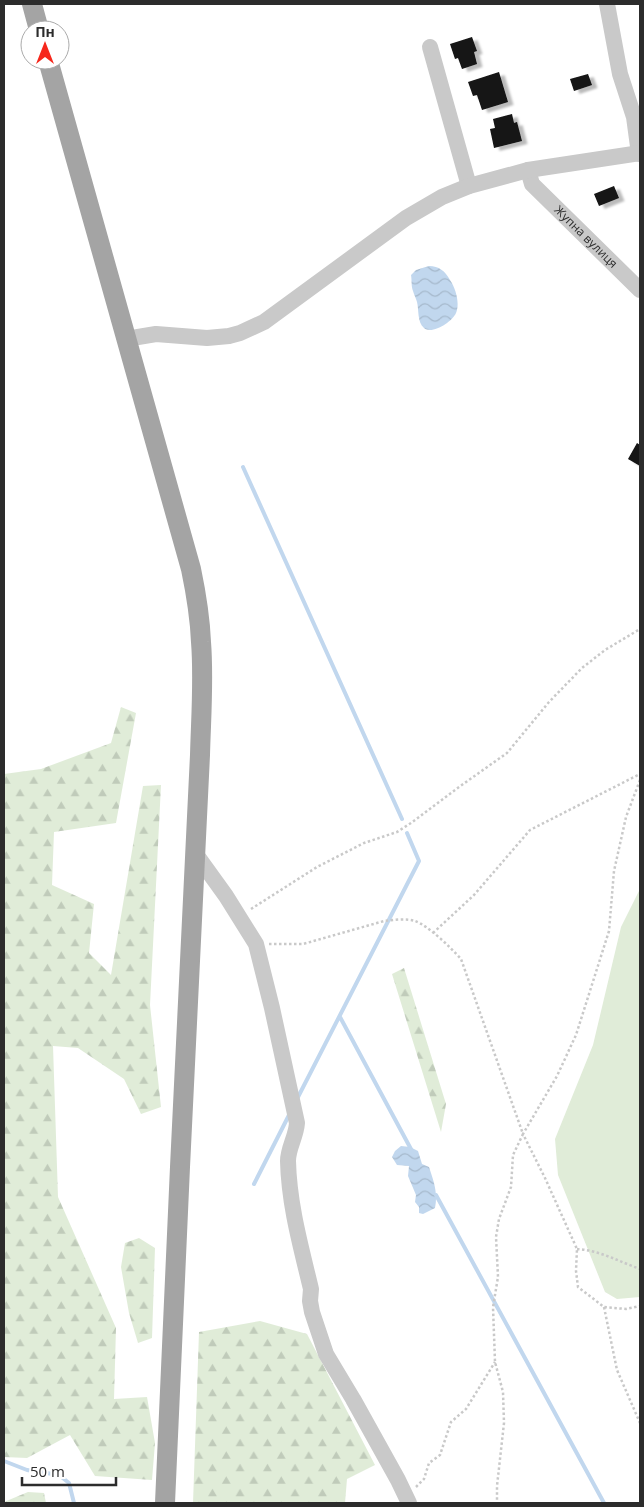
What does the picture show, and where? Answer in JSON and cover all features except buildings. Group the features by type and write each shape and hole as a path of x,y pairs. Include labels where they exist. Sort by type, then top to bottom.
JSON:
{"main road":[{"path":"32,4 36,20"},
{"path":"51,70 191,569 198,605 202,691 165,1503"}],"street":[{"path":"126,339 156,334 217,338 251,329 264,322 406,218 442,197 469,186 530,177 640,154 634,117 620,74 607,4"},
{"path":"430,46 469,186"},
{"name":"Жупна вулиця","path":"530,177 640,290"},
{"path":"195,854 226,896 256,944 297,1124 290,1146 288,1162 292,1207 311,1289 310,1301 312,1312 326,1354 398,1480 411,1497"}],"path":[{"path":"239,916 317,867 364,843 397,832 411,823 508,753 549,702 582,668 605,650 640,629"},
{"path":"433,933 474,895 530,830 640,774"},
{"path":"497,1503 504,1423 503,1392 495,1362 493,1307 498,1277 496,1237 499,1219 511,1187 513,1155 557,1076 576,1035 609,931 614,871 626,817 640,780"},
{"path":"256,944 303,944 384,921 396,920 416,921 449,946 461,959 523,1134 577,1249 576,1270 578,1287 604,1307 626,1309 640,1306"},
{"path":"577,1249 603,1255 640,1270"},
{"path":"604,1307 617,1370 640,1423"},
{"path":"411,1497 424,1479 429,1463 440,1455 451,1422 466,1410 495,1362"}],"green space":[{"path":"121,707 136,713 116,823 54,832 52,885 94,904 89,953 111,975 143,786 161,785 150,1005 161,1107 141,1114 124,1079 78,1048 53,1046 58,1197 116,1328 114,1399 147,1397 155,1443 152,1480 95,1476 70,1435 27,1458 4,1457 4,774 41,769 111,743"},
{"path":"640,889 640,1297 617,1299 605,1292 558,1175 555,1139 593,1045 621,927"},
{"path":"404,968 446,1104 441,1132 392,974"},
{"path":"139,1238 155,1248 152,1338 138,1343 129,1313 121,1267 125,1243"},
{"path":"260,1321 307,1334 375,1465 347,1479 345,1503 193,1503 199,1332"},
{"path":"28,1492 44,1493 46,1503 4,1503 4,1502"}],"water":[{"path":"429,266 439,268 446,274 457,296 457,309 454,317 446,324 432,330 424,328 420,322 411,275 416,270"},
{"path":"401,1146 410,1147 418,1151 422,1164 429,1167 431,1172 436,1192 436,1203 435,1208 423,1214 419,1213 419,1207 415,1202 416,1195 408,1176 409,1166 397,1165 392,1157"}],"waterway":[{"path":"243,467 402,819"},
{"path":"297,1099 419,861 407,833"},
{"path":"340,1017 412,1151"},
{"path":"254,1184 289,1115"},
{"path":"436,1195 604,1503"},
{"path":"4,1461 27,1470 59,1475 69,1483 74,1503"}]}
